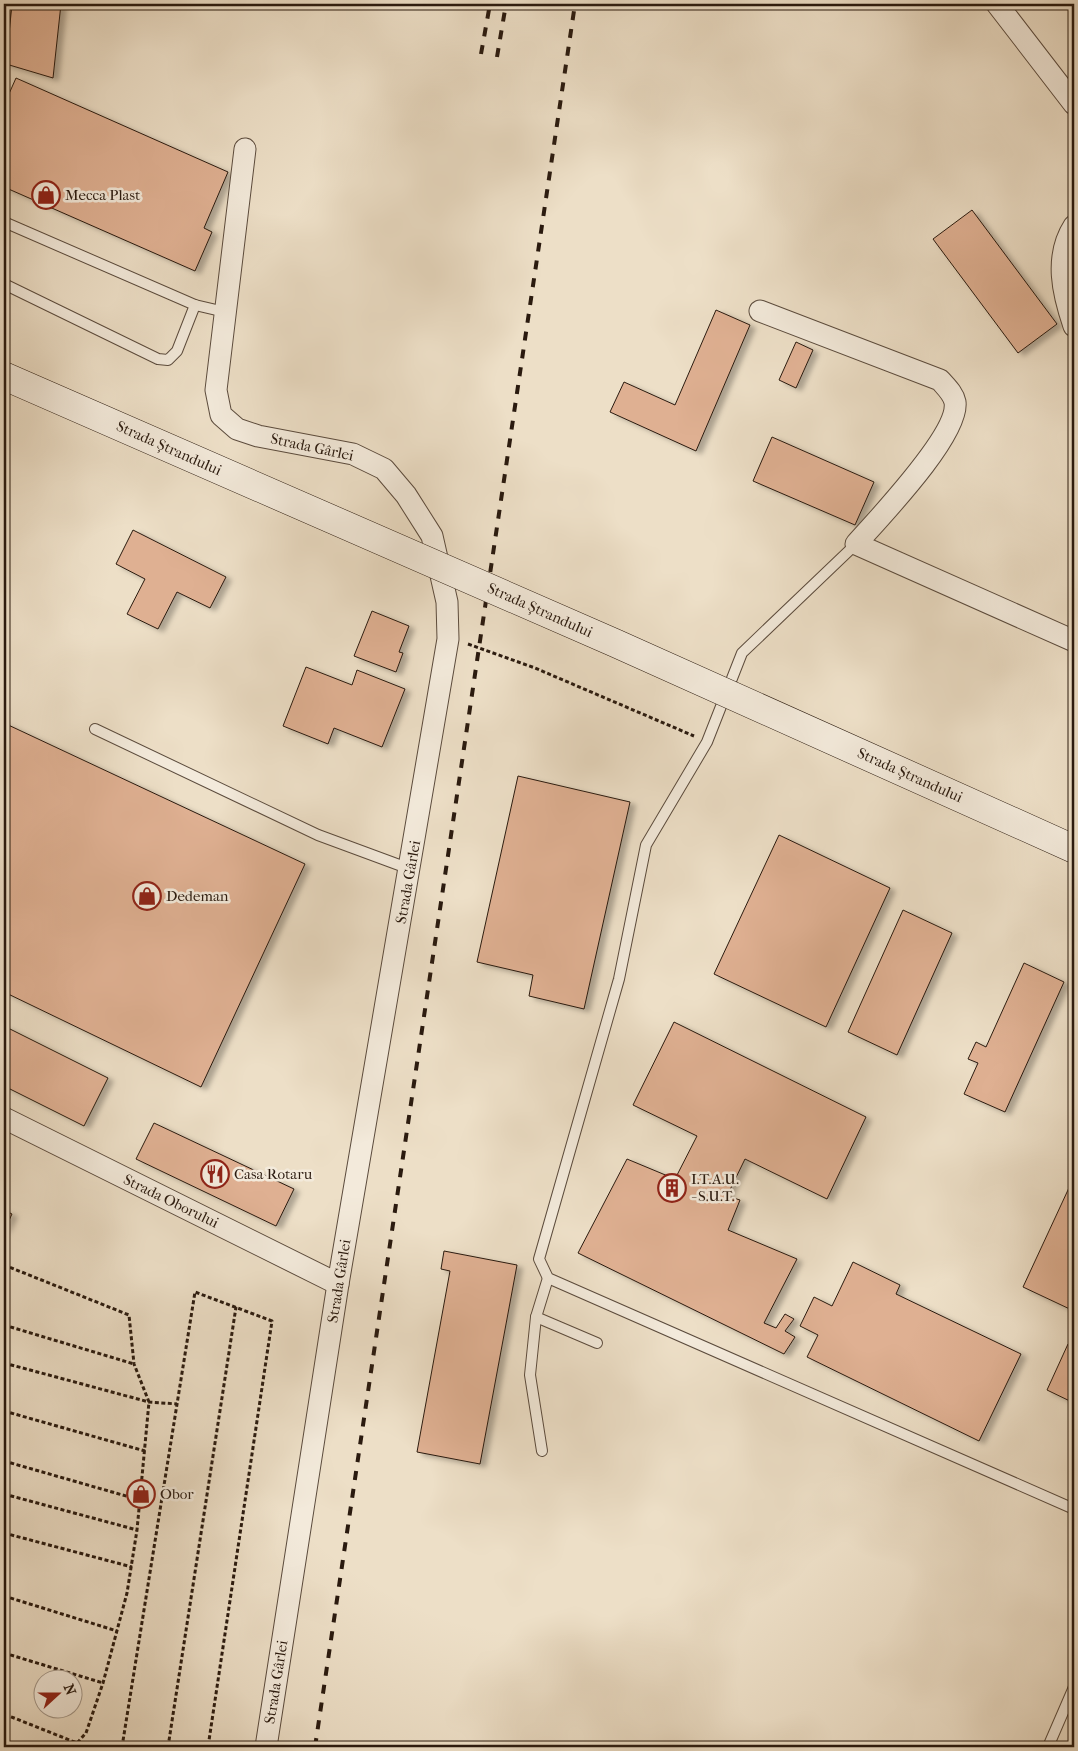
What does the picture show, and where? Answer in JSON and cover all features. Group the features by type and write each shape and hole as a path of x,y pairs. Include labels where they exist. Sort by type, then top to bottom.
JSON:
{"main road":[{"name":"Strada Ștrandului","path":"4,376 615,643 1074,849"}],"street":[{"path":"997,4 1074,104"},
{"name":"Strada Gârlei","path":"245,150 216,390 220,415 237,429 258,436 353,454 384,469 406,495 432,536 447,602 448,639 338,1284 266,1747"},
{"path":"1074,226 1069,234 1062,265 1067,306 1074,326"},
{"path":"760,311 940,380 955,403 954,416 950,428 910,483 856,544 1074,641"},
{"name":"Strada Oborului","path":"4,1118 338,1284"}],"lane":[{"path":"4,222 195,305 225,312"},
{"path":"4,284 158,360 168,360 177,351 195,305"},
{"path":"856,544 742,653 707,742 646,845 619,979 539,1259 548,1278 1074,1510"},
{"path":"95,729 318,835 410,869"},
{"path":"542,1451 530,1375 536,1317 548,1278"},
{"path":"536,1317 598,1343"},
{"path":"1048,1747 1074,1687"}],"path":[{"path":"448,639 479,647 535,668 707,742"},
{"path":"4,1266 129,1315 134,1364 149,1402 132,1567 103,1683 86,1733 77,1743 4,1714"},
{"path":"122,1747 195,1292 272,1321 208,1747"},
{"path":"168,1747 236,1307"},
{"path":"4,1325 134,1364"},
{"path":"4,1363 149,1402 177,1404"},
{"path":"4,1411 145,1450"},
{"path":"4,1461 140,1500"},
{"path":"4,1494 137,1530"},
{"path":"4,1533 132,1567"},
{"path":"4,1596 117,1631"},
{"path":"4,1653 103,1683"}],"building":[{"path":"4,4 12,4 6,64 4,63"},
{"path":"12,4 61,4 53,78 6,64"},
{"path":"16,78 228,172 204,228 212,232 195,271 4,187 4,105"},
{"path":"972,210 1057,324 1018,353 933,239"},
{"path":"716,310 750,325 696,451 610,412 624,382 675,405"},
{"path":"796,342 813,350 796,388 779,380"},
{"path":"772,437 874,482 855,525 753,481"},
{"path":"133,530 226,577 210,608 177,592 158,629 127,614 145,579 116,564"},
{"path":"372,611 409,626 399,652 403,653 396,672 354,656"},
{"path":"306,667 352,685 357,670 405,689 382,747 334,728 328,744 283,726"},
{"name":"Dedeman","path":"4,723 305,864 201,1087 4,992"},
{"path":"518,776 630,802 584,1009 529,996 533,975 477,962"},
{"path":"779,835 890,888 826,1027 714,974"},
{"path":"903,910 952,933 897,1055 848,1032"},
{"path":"1024,963 1064,982 1005,1112 964,1094 978,1063 968,1059 976,1042 986,1047"},
{"name":"I.T.A.U. - S.U.T.","path":"674,1022 866,1117 827,1199 745,1159 727,1196 740,1200 728,1230 797,1259 764,1323 776,1328 785,1314 794,1319 785,1331 795,1337 784,1354 578,1253 627,1159 675,1179 697,1136 633,1105"},
{"path":"4,1026 108,1078 84,1126 4,1086"},
{"name":"Casa Rotaru","path":"154,1123 294,1189 276,1226 136,1159"},
{"path":"1074,1177 1074,1311 1023,1287"},
{"path":"4,1210 12,1214 4,1231"},
{"path":"444,1251 517,1265 480,1464 417,1452 450,1271 441,1269"},
{"path":"853,1262 900,1285 896,1294 1021,1354 979,1441 807,1357 818,1335 800,1326 814,1297 832,1306"},
{"path":"1068,1344 1074,1347 1074,1403 1047,1390"}],"railway":[{"path":"481,54 490,4"},
{"path":"497,57 506,4"},
{"path":"315,1747 575,4"}],"place":[{"name":"Mecca Plast","path":"46,195"},
{"name":"Dedeman","path":"147,896"},
{"name":"Casa Rotaru","path":"215,1174"},
{"name":"I.T.A.U. - S.U.T.","path":"672,1188"},
{"name":"Obor","path":"141,1494"}]}
